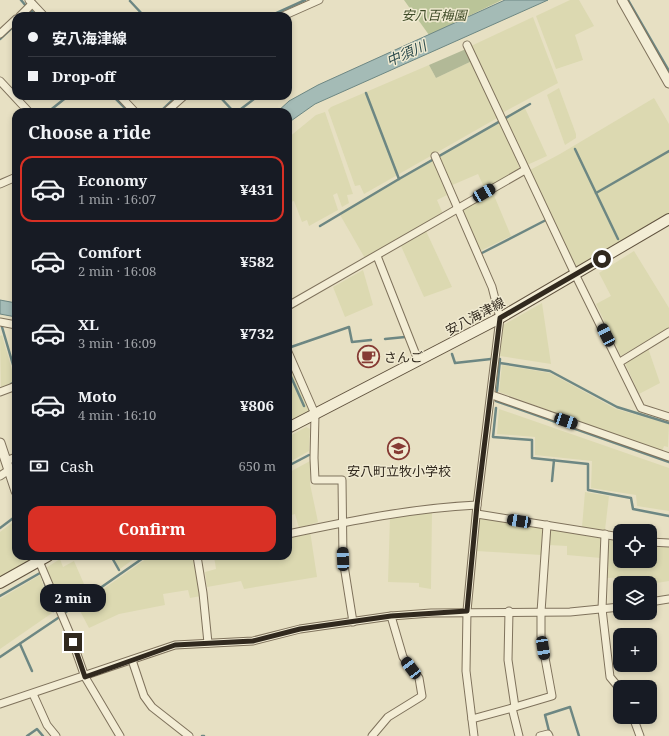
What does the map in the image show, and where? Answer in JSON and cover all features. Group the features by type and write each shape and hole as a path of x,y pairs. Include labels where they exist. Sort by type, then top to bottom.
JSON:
{"main road":[{"name":"安八海津線","path":"292,426 500,318 669,219"},
{"path":"0,584 38,560"}],"street":[{"path":"292,12 318,0"},
{"path":"622,0 669,83"},
{"path":"23,12 31,2 40,12"},
{"path":"0,34 12,23"},
{"path":"467,45 525,170 575,274 620,362 641,408 669,417"},
{"path":"0,81 12,94"},
{"path":"18,100 25,108"},
{"path":"124,100 131,108"},
{"path":"170,108 180,100"},
{"path":"435,156 492,287 500,318 492,395 477,505 467,611 466,670 474,736"},
{"path":"292,304 525,170"},
{"path":"0,184 12,179"},
{"path":"377,256 418,360"},
{"path":"0,322 12,324"},
{"path":"620,362 669,332"},
{"path":"292,361 315,414 315,480 342,480 343,559 354,622"},
{"path":"0,392 12,388"},
{"path":"492,395 669,457"},
{"path":"0,444 12,478"},
{"path":"0,476 12,462"},
{"path":"292,533 342,523 442,507 477,505"},
{"path":"477,514 613,536"},
{"path":"472,719 552,696 541,636 541,612 548,525"},
{"path":"605,534 602,609 610,677 613,681"},
{"path":"657,542 669,543"},
{"path":"42,560 85,677 120,736"},
{"path":"198,560 208,643"},
{"path":"657,601 669,599"},
{"path":"0,704 85,677 175,645 253,641 300,629 391,616 467,611 541,612 613,608"},
{"path":"510,611 508,660 519,736"},
{"path":"372,736 388,717 422,696 419,678 403,657 391,616"},
{"path":"132,660 144,696 152,707 189,736"},
{"path":"33,694 47,725 56,736"},
{"path":"635,724 640,736"},
{"path":"540,736 548,734 549,736"}],"shaded area":[{"path":"570,0 579,0 594,26 575,35 583,60 556,69 536,16"},
{"path":"533,17 558,83 502,113 471,46"},
{"path":"472,61 499,117 364,194 360,185 355,186 328,110 331,107 429,65 436,78"},
{"path":"559,88 576,134 576,138 565,145 547,95"},
{"path":"654,98 669,124 669,214 578,267 574,266 530,170 560,154"},
{"path":"524,106 547,156 527,165 505,117"},
{"path":"325,112 353,194 347,195 349,203 342,207 337,193 333,195 338,210 309,226 307,220 302,222 294,201 292,202 292,135 316,115"},
{"path":"500,121 520,169 485,189 478,174 450,186 439,156"},
{"path":"432,159 435,161 449,194 437,200 443,214 366,260 339,213"},
{"path":"493,193 511,236 480,251 461,211"},
{"path":"426,231 452,287 424,297 401,246"},
{"path":"634,251 669,308 669,328 621,356 596,304 611,296 599,273"},
{"path":"363,270 373,305 345,317 333,287"},
{"path":"542,303 551,364 500,356 503,325"},
{"path":"2,335 12,370 12,385 1,389 0,336"},
{"path":"648,348 660,383 639,394 625,363"},
{"path":"502,365 550,373 616,409 669,424 668,447 664,446 662,452 499,392"},
{"path":"292,372 309,412 292,421"},
{"path":"499,409 669,468 669,511 637,506 636,495 591,488 592,461 535,455 535,437 497,434"},
{"path":"306,427 310,429 309,451 292,461 292,435"},
{"path":"310,461 310,484 318,522 299,528 295,514 292,515 292,471"},
{"path":"585,492 609,496 605,530 582,527"},
{"path":"432,511 431,589 419,587 419,583 388,582 390,517"},
{"path":"479,517 545,527 542,555 476,551"},
{"path":"12,523 12,560 30,560 0,577 0,532"},
{"path":"550,528 603,537 601,558 567,555 567,546 549,545"},
{"path":"310,531 317,577 244,589 241,581 207,587 205,572 216,569 215,560 292,560 292,536"},
{"path":"608,538 613,539 613,568 657,568 657,546 669,547 669,581 657,583 657,576 613,576 613,578 605,578"},
{"path":"58,560 60,560 63,567 74,561 87,591 61,609 46,568"},
{"path":"114,560 132,560 120,569"},
{"path":"144,560 194,560 201,596 190,598 188,590 163,594 165,605 119,614 89,628 78,607"},
{"path":"40,575 52,613 0,649 0,599"}],"green space":[{"name":"安八百梅園","path":"404,0 502,0 429,35"},
{"path":"466,49 472,61 436,78 429,65"}],"water":[{"name":"中須川","path":"505,0 548,0 315,104 292,120 292,108 281,108 289,101 318,85"},
{"path":"0,300 12,302 12,316 0,314"}],"waterway":[{"path":"21,0 26,6"},
{"path":"279,12 305,0"},
{"path":"628,0 669,71"},
{"path":"130,1 140,12"},
{"path":"29,12 31,10 33,12"},
{"path":"0,39 12,28"},
{"path":"366,93 399,179 530,104"},
{"path":"53,108 63,100"},
{"path":"117,100 125,108"},
{"path":"164,108 173,100"},
{"path":"223,100 230,108"},
{"path":"242,108 253,100"},
{"path":"575,149 596,193"},
{"path":"618,239 596,193 669,151"},
{"path":"320,226 399,179"},
{"path":"480,254 546,220"},
{"path":"2,327 12,361"},
{"path":"292,347 349,327 352,342 371,340"},
{"path":"385,339 405,337"},
{"path":"452,354 455,363 491,359"},
{"path":"497,391 500,359"},
{"path":"500,363 550,371 617,407 669,423"},
{"path":"292,379 304,406"},
{"path":"496,401 669,462"},
{"path":"496,408 493,437 532,440 532,458 588,464 588,490 631,498 633,509 669,516"},
{"path":"292,464 309,455"},
{"path":"552,481 554,460"},
{"path":"0,528 12,519"},
{"path":"113,560 119,570"},
{"path":"63,614 140,560"},
{"path":"0,596 40,573 42,574 53,611"},
{"path":"0,657 58,618"},
{"path":"20,644 32,671"},
{"path":"549,731 545,715 570,707 579,736"},
{"path":"27,736 37,729 43,736"}],"place":[{"name":"さんご","path":"368,357"},
{"name":"安八町立牧小学校","path":"399,449"}],"route":[{"path":"73,642 85,677 175,645 253,641 300,629 391,616 467,611 477,505 491,402 500,318 602,259"}]}
